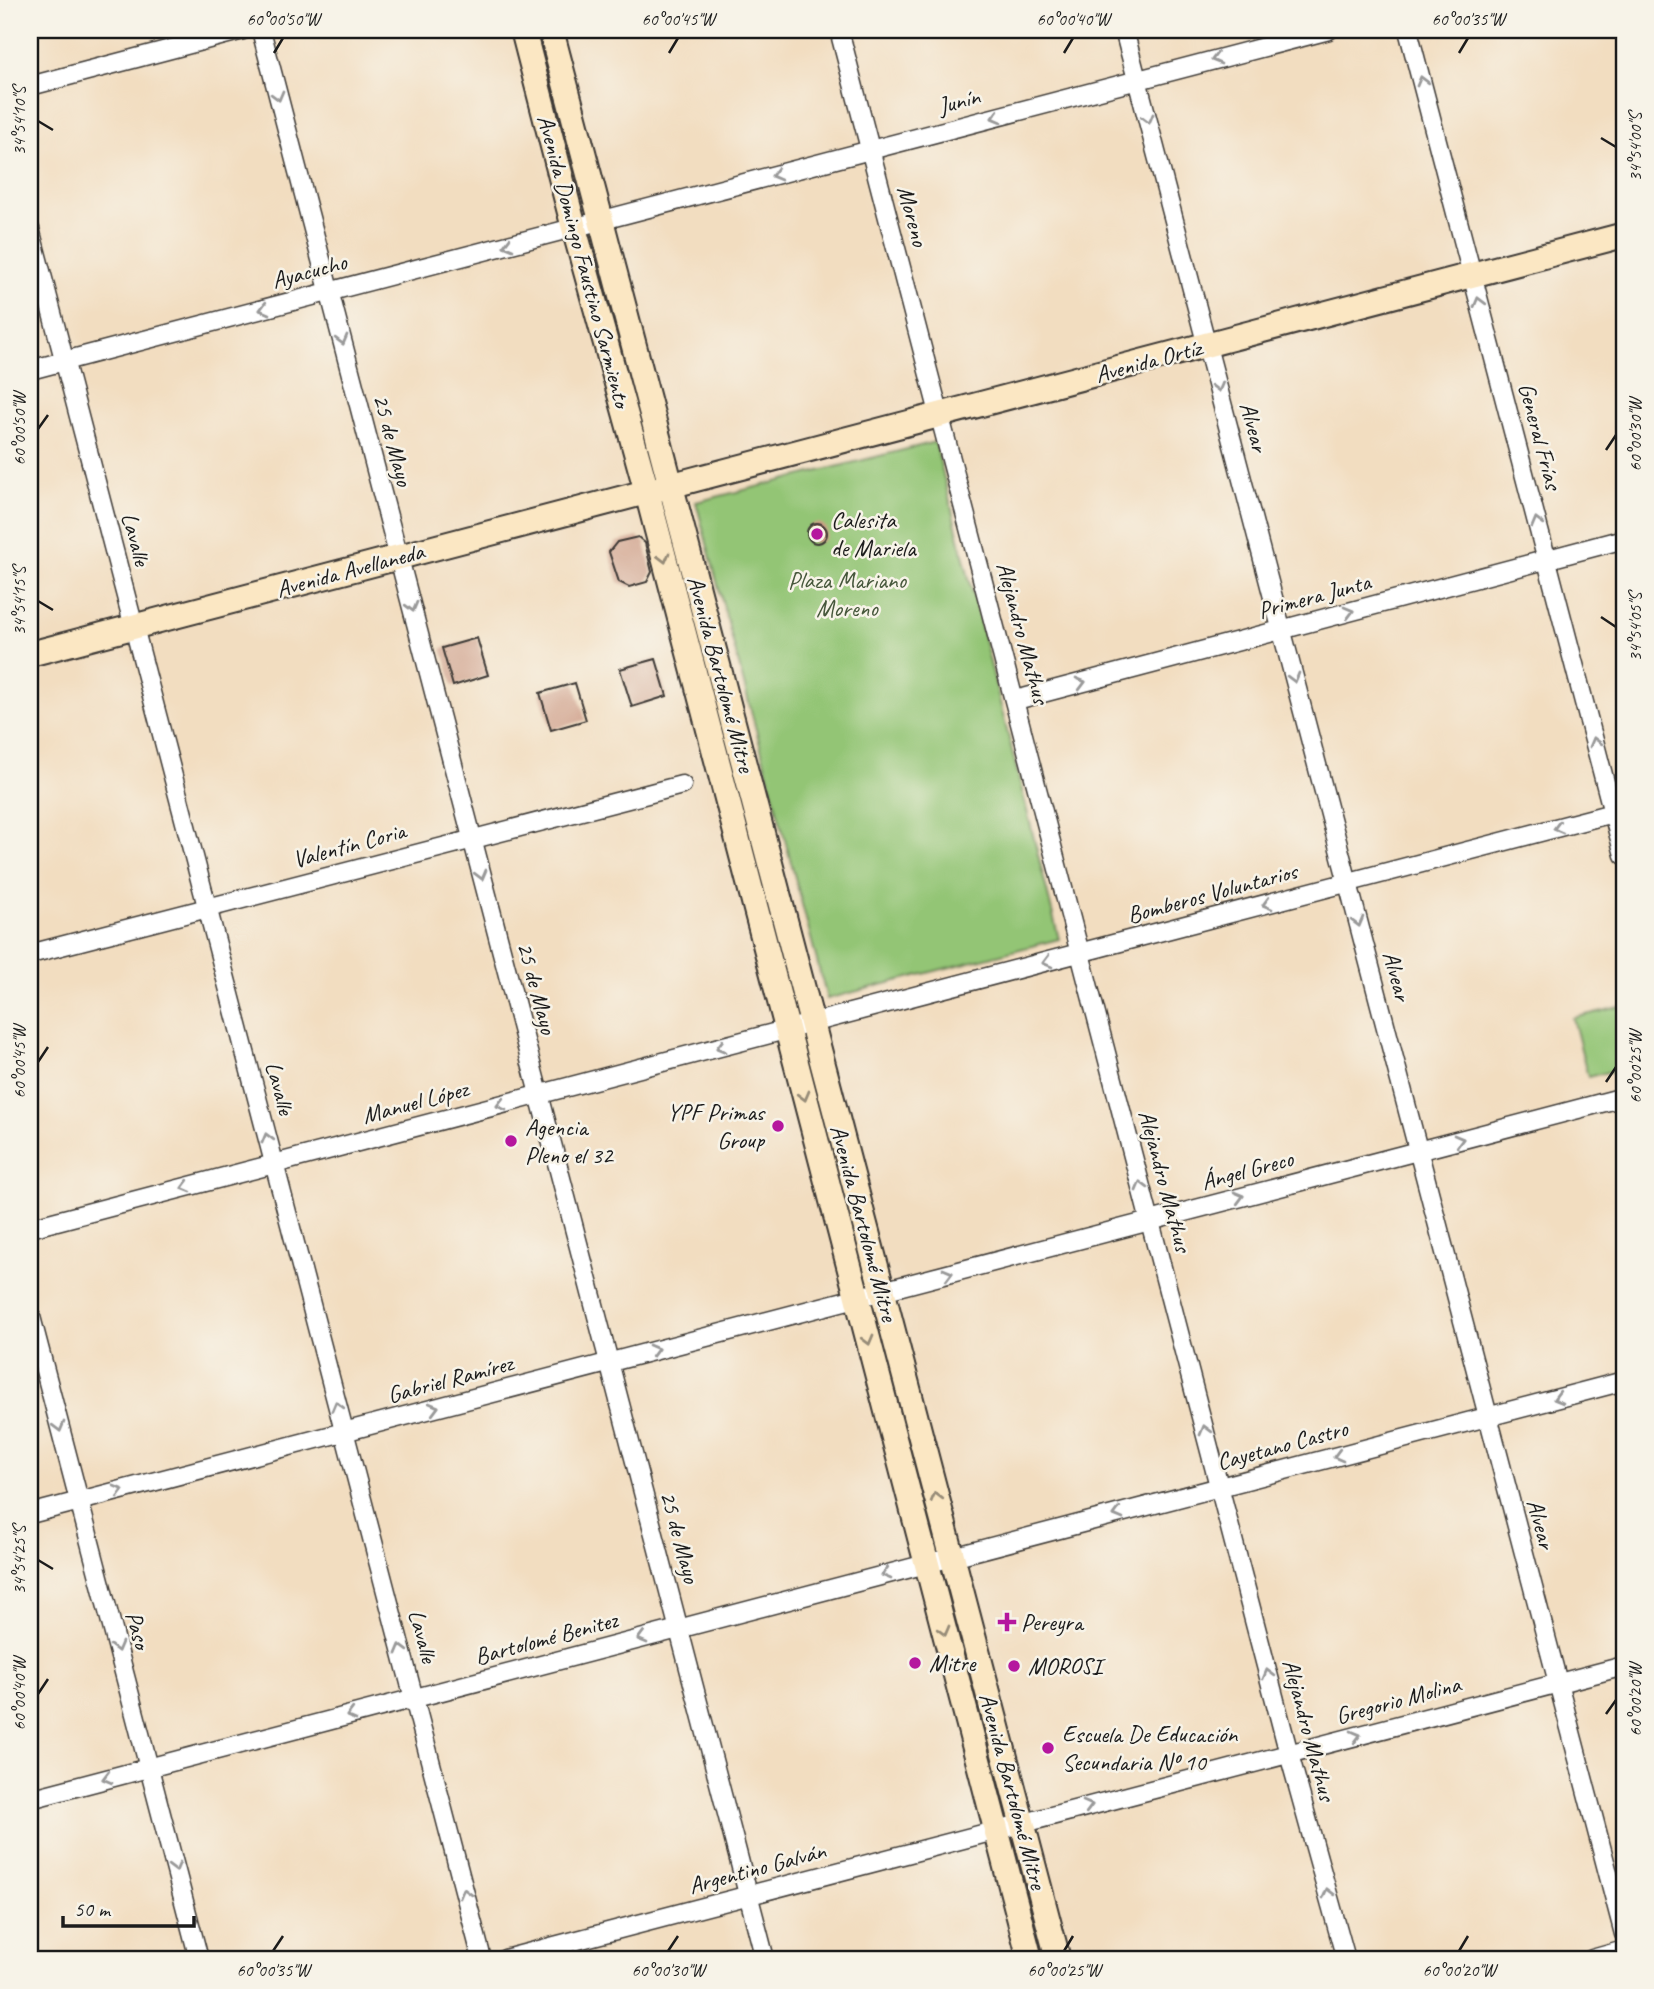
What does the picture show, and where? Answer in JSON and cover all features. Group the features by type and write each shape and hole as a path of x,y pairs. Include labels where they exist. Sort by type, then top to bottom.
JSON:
{"main road":[{"name":"Avenida Domingo Faustino Sarmiento","path":"523,30 647,492"},
{"name":"Avenida Domingo Faustino Sarmiento","path":"551,30 671,486"},
{"name":"Avenida Ortíz","path":"671,486 1624,235"},
{"name":"Avenida Avellaneda","path":"30,654 671,486"},
{"name":"Avenida Bartolomé Mitre","path":"671,486 1058,1959"},
{"name":"Avenida Bartolomé Mitre","path":"647,492 1030,1959"}],"street":[{"path":"30,86 243,30"},
{"name":"25 de Mayo","path":"261,30 765,1959"},
{"name":"Moreno","path":"839,30 939,415"},
{"name":"Alvear","path":"1124,30 1624,1934"},
{"name":"Junín","path":"601,220 1329,30"},
{"name":"General Frías","path":"1408,30 1547,560 1619,812 1624,855"},
{"name":"Ayacucho","path":"30,370 601,220"},
{"name":"Lavalle","path":"30,229 482,1959"},
{"name":"Alejandro Mathus","path":"939,415 1016,700 1289,1754 1346,1959"},
{"name":"Primera Junta","path":"1016,700 1624,540"},
{"name":"Valentín Coria","path":"30,954 682,785"},
{"name":"Bomberos Voluntarios","path":"812,1023 1619,812"},
{"name":"Manuel López","path":"30,1228 812,1023"},
{"name":"Ángel Greco","path":"882,1291 1624,1097"},
{"name":"Gabriel Ramírez","path":"30,1514 882,1291"},
{"name":"Paso","path":"30,1313 199,1959"},
{"name":"Cayetano Castro","path":"952,1557 1624,1381"},
{"name":"Bartolomé Benitez","path":"30,1799 952,1557"},
{"name":"Gregorio Molina","path":"1022,1824 1624,1666"},
{"name":"Argentino Galván","path":"505,1959 1022,1824"},
{"path":"1591,1959 1624,1950"}],"green space":[{"name":"Plaza Mariano Moreno","path":"935,442 1059,939 827,999 696,502"},
{"path":"1624,1006 1624,1068 1588,1077 1573,1018"}],"building":[{"name":"Calesita de Mariela","path":"817,523 824,526 827,533 824,540 817,543 810,540 807,533 810,526"},
{"path":"638,537 645,543 652,572 647,582 629,587 619,582 609,552 617,542"},
{"path":"477,638 488,675 453,686 442,648"},
{"path":"656,659 667,696 632,707 620,669"},
{"path":"575,683 586,720 551,730 540,693"}],"place":[{"name":"Calesita de Mariela","path":"817,534"},
{"name":"YPF Primas Group","path":"778,1126"},
{"name":"Agencia Pleno el 32","path":"511,1141"},
{"name":"Pereyra","path":"1007,1622"},
{"name":"Mitre","path":"915,1663"},
{"name":"MOROSI","path":"1014,1666"},
{"name":"Escuela De Educación Secundaria Nº 10","path":"1048,1748"}]}
